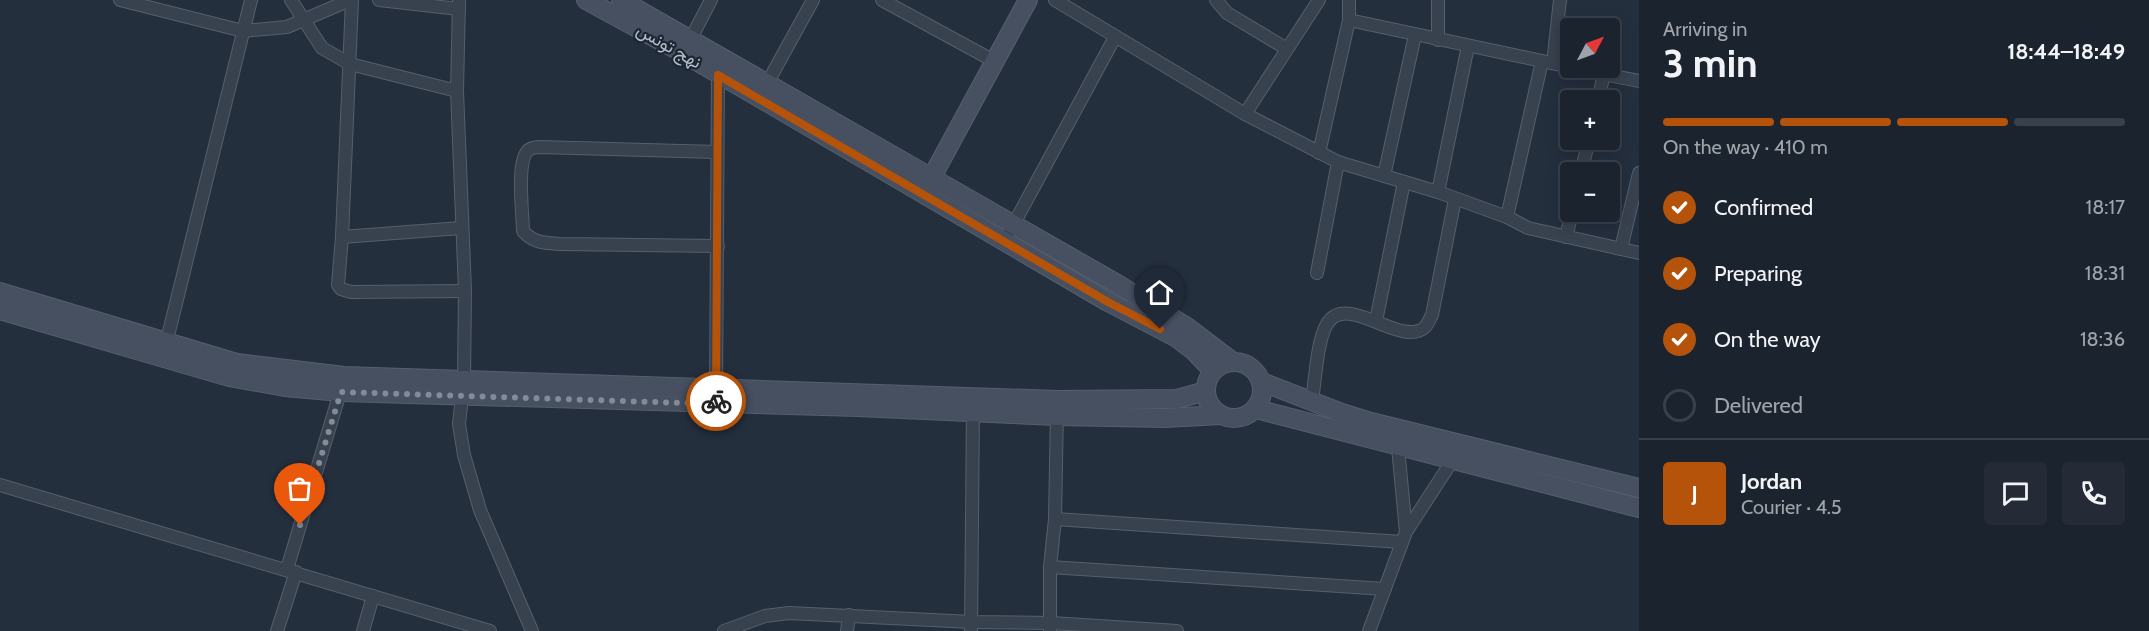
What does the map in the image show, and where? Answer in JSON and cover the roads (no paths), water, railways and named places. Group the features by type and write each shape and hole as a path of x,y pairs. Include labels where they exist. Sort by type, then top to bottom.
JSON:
{"main road":[{"name":"نهج تونس","path":"621,0 687,46 1009,233 1119,285 1187,327 1233,362"},
{"path":"927,186 1028,0"},
{"name":"نهج تونس","path":"595,2 687,46"},
{"name":"نهج تونس","path":"1009,233 1108,302 1177,338 1194,351 1213,371"},
{"path":"0,292 165,350 229,377 285,387 343,384 464,387 1058,408 1165,418 1221,416 1236,419 1256,409 1262,396 1262,381 1254,369 1248,365 1226,363 1213,371 1209,377 1206,391 1210,405 1221,416"},
{"path":"0,310 165,350"},
{"path":"1262,381 1371,422 1562,479 1639,508"},
{"path":"1058,408 1177,399 1206,391"},
{"path":"1256,409 1452,461 1562,479 1639,488"}],"street":[{"path":"120,0 243,31 287,27 351,0 350,64 338,285 341,289 351,292 465,291"},
{"path":"165,350 251,0"},
{"path":"291,0 322,48 350,64 457,91"},
{"path":"379,0 459,4 457,91 465,291 464,387 460,403 459,424 464,455 480,510 532,631"},
{"path":"687,46 711,0"},
{"path":"763,91 813,0"},
{"path":"882,0 994,61"},
{"path":"1055,0 1245,114 1338,162 1438,192 1506,217 1528,228 1639,253"},
{"path":"1216,0 1227,13 1287,49"},
{"path":"1245,114 1319,0"},
{"path":"1319,153 1349,20 1349,0"},
{"path":"1438,0 1438,40"},
{"path":"1506,217 1547,62 1560,0"},
{"path":"1349,20 1560,65"},
{"path":"1384,176 1415,35"},
{"path":"1009,233 1114,37"},
{"path":"1438,192 1468,46"},
{"path":"716,396 717,152 722,67"},
{"path":"1620,77 1639,81"},
{"path":"717,152 540,147 531,148 525,154 521,165 524,231 529,238 539,242 560,244 718,246"},
{"path":"1317,273 1338,162"},
{"path":"1621,249 1639,173"},
{"path":"1376,321 1404,182"},
{"path":"1312,401 1321,339 1325,326 1330,320 1343,313 1376,321 1405,332 1418,331 1425,326 1432,315 1455,199"},
{"path":"1566,237 1570,222"},
{"path":"342,237 461,228"},
{"path":"277,631 291,571 343,384"},
{"path":"971,627 973,405"},
{"path":"1051,627 1050,567 1058,408"},
{"path":"1398,447 1404,537"},
{"path":"1369,631 1404,537 1452,461"},
{"path":"0,485 373,596 471,629 490,631"},
{"path":"1054,519 1404,537"},
{"path":"1050,567 1385,589"},
{"path":"363,631 373,596"},
{"path":"732,630 765,615 789,613 849,615 971,627 1177,631"},
{"path":"848,631 849,615"}]}
